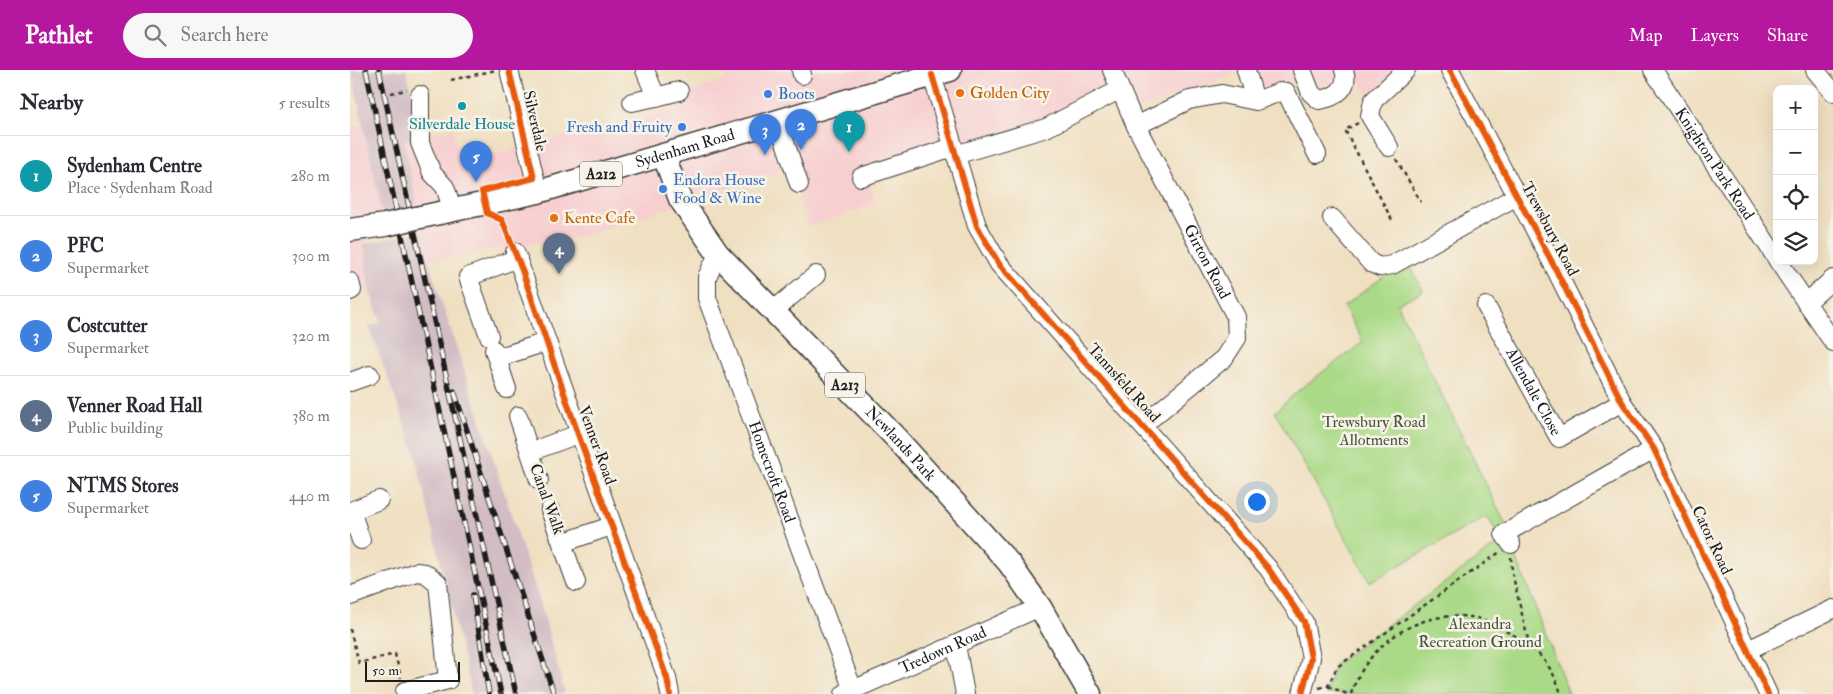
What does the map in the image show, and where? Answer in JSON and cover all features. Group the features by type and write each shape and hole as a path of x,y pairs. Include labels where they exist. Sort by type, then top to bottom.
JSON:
{"main road":[{"name":"Sydenham Road","path":"350,230 385,225 538,192 941,73"},
{"name":"Newlands Park","path":"664,156 680,199 718,254 898,440 1009,563 1040,607 1090,694"}],"street":[{"name":"Silverdale","path":"509,70 538,192"},
{"path":"645,70 656,97"},
{"name":"Girton Road","path":"1112,70 1136,126 1236,317 1237,338 1224,358 1143,425"},
{"path":"1246,70 1252,90"},
{"path":"1302,70 1311,93 1318,100 1327,99 1343,88 1346,76 1344,70"},
{"path":"1389,147 1370,116 1373,101 1406,70"},
{"name":"Trewsbury Road","path":"1450,70 1517,196 1622,402"},
{"name":"Knighton Park Road","path":"1653,70 1773,254"},
{"path":"1815,70 1833,92"},
{"name":"Tannsfeld Road","path":"941,73 954,151 977,226 999,264 1268,568 1304,622 1311,658 1302,693"},
{"path":"862,177 1046,128 1119,90"},
{"path":"632,102 679,91"},
{"path":"1136,126 1189,100 1222,94 1256,101 1280,92 1286,92 1317,154"},
{"path":"420,95 420,142 432,173 445,187 453,210"},
{"path":"778,122 799,184"},
{"path":"1332,218 1371,263 1380,268 1392,265 1517,196"},
{"name":"Homecroft Road","path":"718,254 708,277 706,298 848,692"},
{"name":"Venner Road","path":"493,348 468,277 516,255 578,434 667,678 670,694"},
{"name":"Knighton Park Road","path":"1780,265 1833,342"},
{"path":"773,311 816,275"},
{"path":"1806,303 1833,279"},
{"path":"350,282 352,290 350,291"},
{"name":"Allendale Close","path":"1486,306 1559,438 1622,402"},
{"path":"507,389 493,348 546,342"},
{"path":"350,382 370,376"},
{"name":"Cator Road","path":"1622,402 1654,449 1768,694"},
{"name":"Canal Walk","path":"518,416 539,480"},
{"path":"530,452 578,434"},
{"path":"1511,544 1504,534 1654,449"},
{"path":"361,540 351,512 379,500"},
{"name":"Canal Walk","path":"550,510 576,582"},
{"path":"562,543 611,526"},
{"path":"350,596 416,572 425,573 438,583 448,680 405,691"},
{"name":"Tredown Road","path":"848,692 1040,607"},
{"path":"1748,650 1833,609"},
{"path":"956,645 965,694"}],"path":[{"path":"451,80 498,70"},
{"path":"1370,116 1345,130 1393,222"},
{"path":"1389,147 1421,202"},
{"path":"1328,686 1337,667 1511,544"},
{"path":"1511,544 1512,572 1528,644"},
{"path":"1351,694 1356,681 1378,648 1397,634 1425,621 1455,616 1478,618 1528,644 1547,663 1557,681 1561,694"},
{"path":"350,629 359,663 395,654 405,691"},
{"path":"1302,693 1328,686 1347,694"}],"shaded area":[{"path":"351,70 406,70 423,136 404,141 417,204 383,215"},
{"path":"725,70 1398,70 1369,97 1356,74 1310,89 1306,80 1261,89 1242,71 1140,109 1133,89 865,173 877,204 809,226 789,168 584,236 428,260 404,140 453,129 461,162 688,105 685,94 727,79"},
{"path":"365,125 383,215 364,244 369,289 350,291 350,128"},
{"path":"422,231 428,260 541,605 565,694 472,694 414,450 369,326 381,322 369,289 364,244"}],"green space":[{"name":"Trewsbury Road Allotments","path":"1407,259 1423,291 1397,304 1507,527 1497,533 1487,516 1370,582 1275,412 1300,389 1363,342 1344,306"},
{"name":"Alexandra Recreation Ground","path":"1504,539 1511,544 1569,694 1326,694 1335,664"}],"railway":[{"path":"366,70 501,694"},
{"path":"379,70 516,694"},
{"path":"454,391 554,694"},
{"path":"473,595 489,694"}],"cycle path":[{"path":"509,70 534,178 482,191 487,213 502,220 522,270 578,434 667,678 670,694"},
{"path":"1450,70 1554,266 1622,402 1654,449 1768,694"},
{"path":"932,75 977,226 999,264 1268,568 1304,622 1311,658 1302,694"}],"place":[{"name":"Golden City","path":"960,93"},
{"name":"Boots","path":"768,94"},
{"name":"Silverdale House","path":"462,106"},
{"name":"Fresh and Fruity","path":"682,127"},
{"name":"PFC","path":"801,150"},
{"name":"Sydenham Centre","path":"849,152"},
{"name":"Costcutter","path":"765,155"},
{"name":"NTMS Stores","path":"476,182"},
{"name":"Endora House Food & Wine","path":"663,189"},
{"name":"Kente Cafe","path":"554,218"},
{"name":"Venner Road Hall","path":"559,274"}]}
